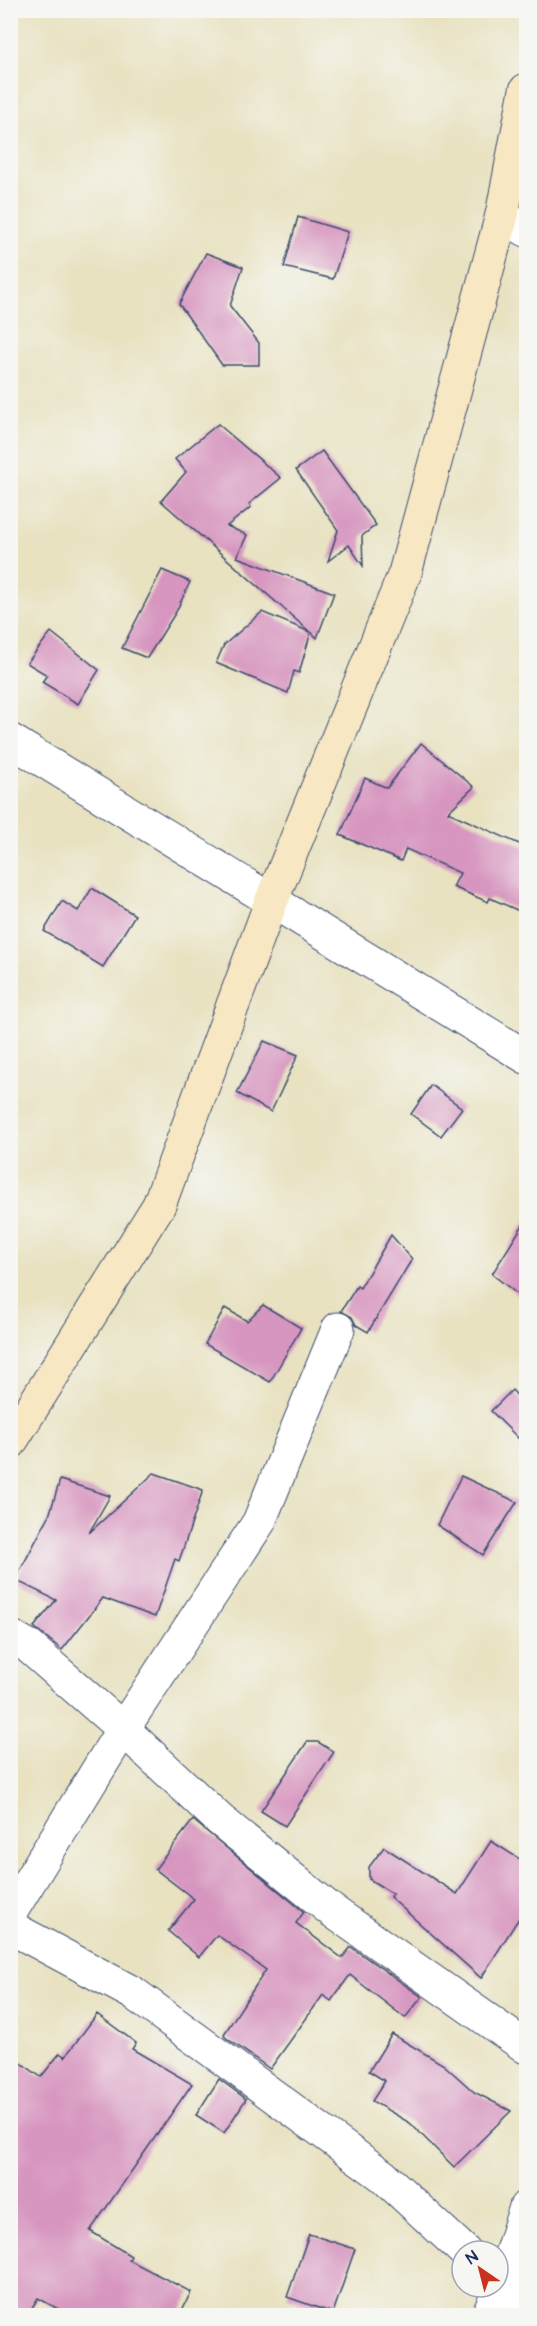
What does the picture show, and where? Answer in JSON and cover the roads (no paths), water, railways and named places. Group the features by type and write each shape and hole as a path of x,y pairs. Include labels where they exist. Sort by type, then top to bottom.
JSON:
{"main road":[{"path":"10,1443 159,1205 271,902 405,573 514,223 526,90"}],"street":[{"path":"10,740 526,1057"},
{"path":"10,1913 123,1729 259,1522 338,1329"},
{"path":"10,1636 27,1645 123,1729 220,1820 331,1910 526,2047"},
{"path":"10,1927 133,1993 383,2176 451,2239"},
{"path":"510,2254 526,2207"},
{"path":"510,2294 526,2310"},
{"path":"488,2316 494,2299"}]}
